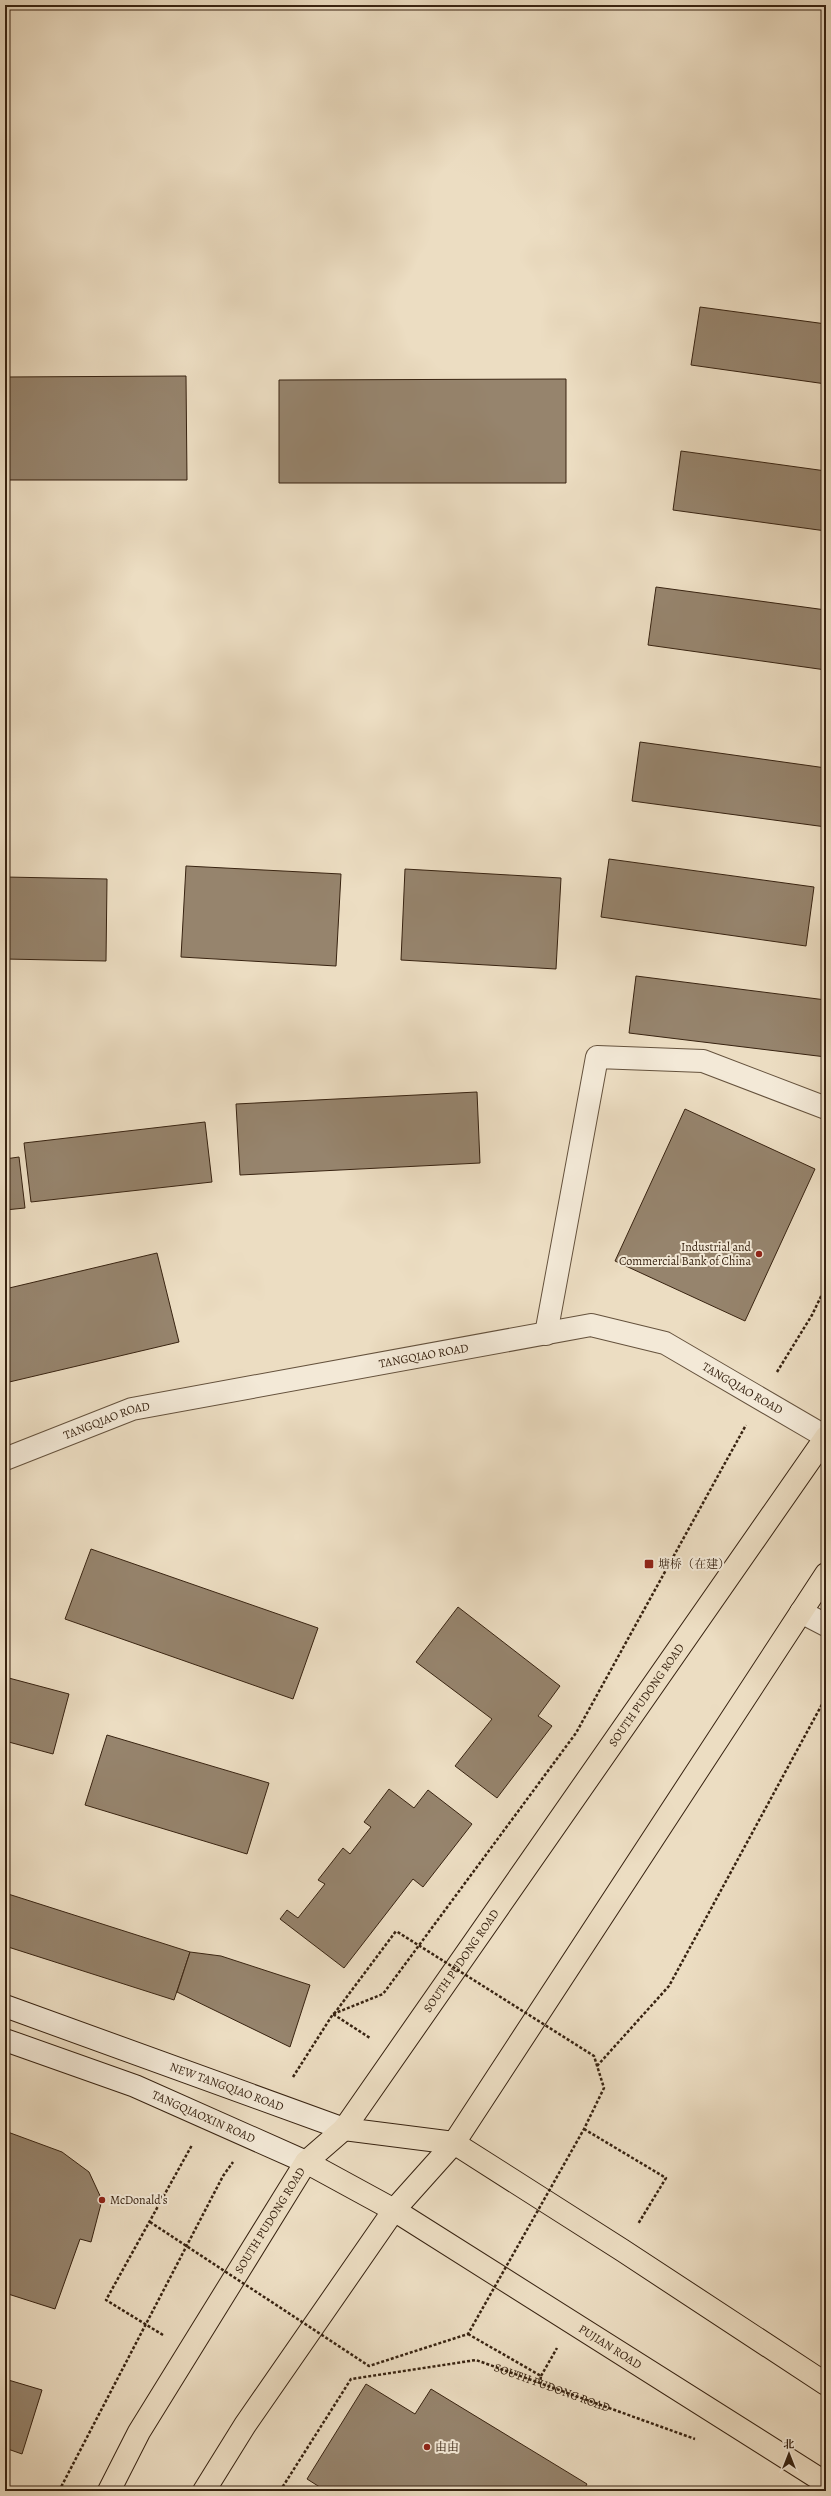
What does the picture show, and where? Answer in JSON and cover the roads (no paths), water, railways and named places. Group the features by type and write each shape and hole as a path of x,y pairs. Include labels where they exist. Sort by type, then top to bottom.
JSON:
{"main road":[{"name":"SOUTH PUDONG ROAD","path":"109,2491 139,2432 306,2162 344,2129 826,1437"},
{"path":"204,2491 245,2425 394,2210 454,2143 826,1574"},
{"name":"NEW TANGQIAO ROAD","path":"344,2129 454,2143"},
{"path":"454,2143 622,2250 826,2384"},
{"name":"TANGQIAOXIN ROAD","path":"306,2162 394,2210"},
{"name":"PUJIAN ROAD","path":"394,2210 826,2483"}],"street":[{"path":"546,1334 597,1057 703,1061 826,1108"},
{"name":"TANGQIAO ROAD","path":"5,1459 132,1409 591,1325 665,1343 760,1400 826,1437"},
{"path":"801,1612 826,1625"},
{"name":"NEW TANGQIAO ROAD","path":"5,2006 344,2129"},
{"name":"TANGQIAOXIN ROAD","path":"5,2040 134,2086 306,2162"}],"place":[{"name":"Industrial and Commercial Bank of China","path":"759,1254"},
{"name":"塘桥（在建）","path":"649,1564"},
{"name":"McDonald's","path":"102,2200"},
{"name":"由由","path":"427,2447"}]}
